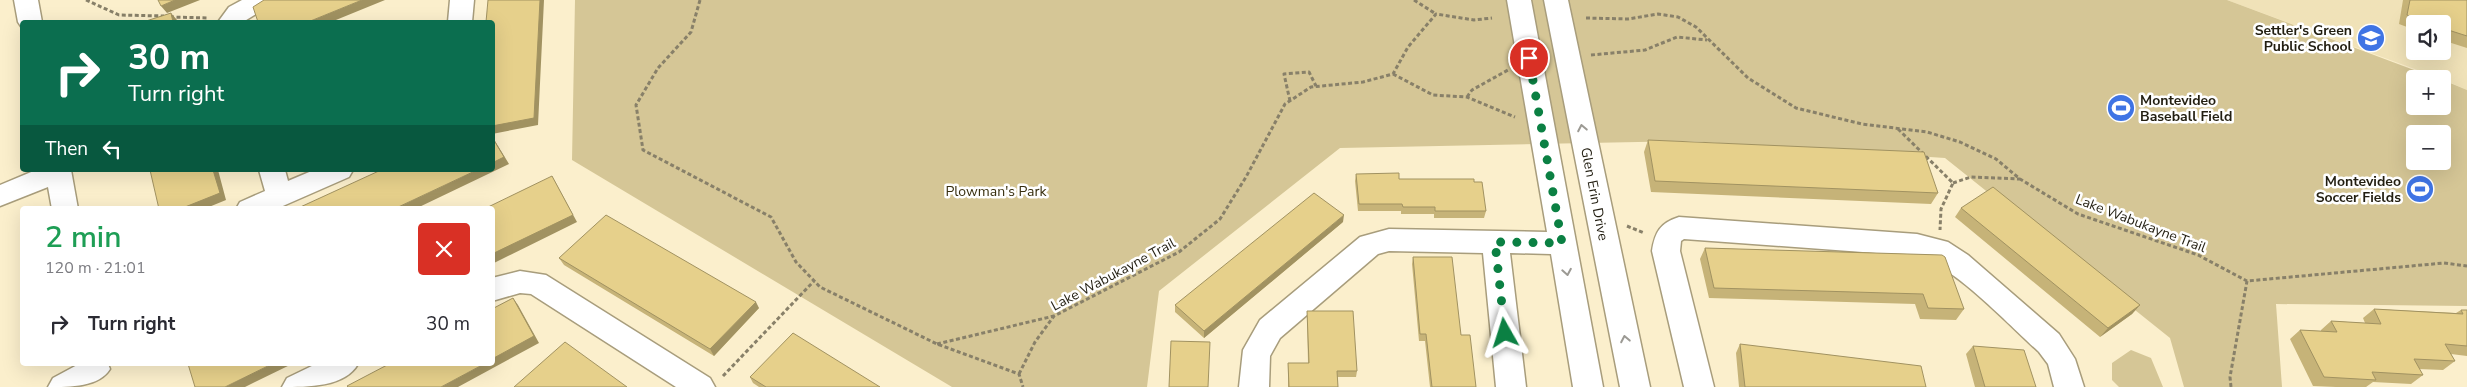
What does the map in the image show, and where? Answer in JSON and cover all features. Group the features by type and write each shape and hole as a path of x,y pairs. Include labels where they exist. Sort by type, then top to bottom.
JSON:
{"street":[{"path":"26,0 30,20"},
{"path":"231,20 244,8 261,0"},
{"path":"460,20 462,0"},
{"path":"1518,0 1588,387"},
{"name":"Glen Erin Drive","path":"1556,0 1635,387"},
{"path":"0,196 56,172"},
{"path":"58,172 64,206"},
{"path":"273,172 280,195"},
{"path":"256,206 335,172"},
{"path":"1699,387 1666,251 1666,242 1672,232 1689,227 1917,245 1938,250 1958,263 2049,343 2061,359 2069,387"},
{"path":"1254,387 1255,355 1260,341 1270,329 1362,249 1378,242 1389,240 1562,243"},
{"path":"1495,242 1512,387"},
{"path":"495,289 520,282 536,283 709,384"},
{"path":"297,387 340,366"},
{"path":"63,387 96,373"}],"path":[{"path":"86,0 119,15 231,20"},
{"path":"700,0 691,32 658,68 636,105 643,150 771,217 796,262 820,287 937,344 1020,374 1023,387"},
{"path":"1414,0 1436,14 1474,20 1492,18"},
{"path":"1436,14 1408,47 1393,74 1433,95 1467,97 1542,129"},
{"name":"Lake Wabukayne Trail","path":"1586,18 1628,19 1658,14 1678,17 1696,27 1707,40 1748,78 1796,108 1862,124 1927,132 1960,142 1996,159 2020,179 2078,214 2198,255 2247,282"},
{"path":"1568,55 1645,50 1677,37 1707,40"},
{"path":"1467,97 1472,90 1529,58"},
{"path":"1290,101 1284,74 1309,72 1316,86"},
{"name":"Lake Wabukayne Trail","path":"1020,374 1035,342 1054,316 1179,252 1220,219 1246,177 1285,104 1311,87 1363,82 1393,74"},
{"path":"1897,128 1953,183"},
{"path":"1938,250 1941,209 1953,183 1971,177 2006,180 2020,179"},
{"path":"1600,216 1666,242"},
{"path":"2231,387 2233,360 2247,282 2444,263 2467,266"},
{"path":"709,384 814,281"},
{"path":"937,344 1054,316"}],"shaded area":[{"name":"Settler's Green Public School","path":"2227,0 2467,0 2467,90 2451,83 2451,70 2418,70"}],"green space":[{"name":"Plowman's Park","path":"575,0 2227,0 2414,70 2406,70 2406,115 2451,115 2451,83 2467,90 2467,306 2276,304 2282,387 2184,387 2170,338 1945,158 1689,141 1340,148 1159,291 1147,387 952,387 572,160"},
{"path":"2131,350 2151,358 2163,387 2119,387 2112,380 2112,363"}],"building":[{"path":"158,0 175,0 161,6"},
{"path":"264,0 362,0 313,20 257,20 253,7"},
{"path":"488,0 540,0 534,118 495,125 495,20 486,20"},
{"path":"2410,0 2467,0 2467,36 2451,31 2451,15 2407,15"},
{"path":"171,13 173,20 149,20"},
{"path":"1648,140 1924,152 1938,193 1655,181"},
{"path":"495,142 504,157 495,162"},
{"path":"150,172 214,172 220,193 188,206 158,206"},
{"path":"377,172 473,172 400,206 303,206"},
{"path":"1399,173 1399,179 1474,179 1474,182 1482,182 1486,211 1435,211 1435,207 1403,207 1402,204 1359,204 1356,174"},
{"path":"552,176 573,215 495,253 495,206 490,206"},
{"path":"1993,187 2140,305 2108,328 1961,208"},
{"path":"1314,193 1344,215 1204,331 1175,305"},
{"path":"606,215 756,302 710,349 559,258"},
{"path":"1705,248 1942,255 1945,257 1964,309 1928,308 1923,294 1714,288"},
{"path":"1413,257 1452,257 1461,335 1470,335 1476,387 1432,387 1426,334 1420,334"},
{"path":"513,298 534,336 495,357 495,307"},
{"path":"2374,309 2463,314 2461,310 2467,310 2467,346 2445,344 2455,361 2414,359 2423,375 2372,372 2376,380 2324,377 2300,330 2337,332 2331,321 2381,324"},
{"path":"1307,311 1353,311 1357,371 1337,371 1338,387 1289,387 1288,363 1309,363"},
{"path":"793,333 880,387 766,387 750,377"},
{"path":"1171,341 1210,342 1208,387 1169,387"},
{"path":"565,342 627,387 514,387"},
{"path":"1740,344 1921,366 1926,387 1745,387"},
{"path":"1973,346 2024,350 2036,387 1985,387"},
{"path":"189,366 268,366 225,387 195,387"},
{"path":"385,366 480,366 441,387 347,386"}],"place":[{"name":"Settler's Green Public School","path":"2371,38"},
{"name":"Montevideo Baseball Field","path":"2121,108"},
{"name":"Montevideo Soccer Fields","path":"2420,189"}],"route":[{"path":"1505,333 1495,242 1562,243 1529,58"}]}
